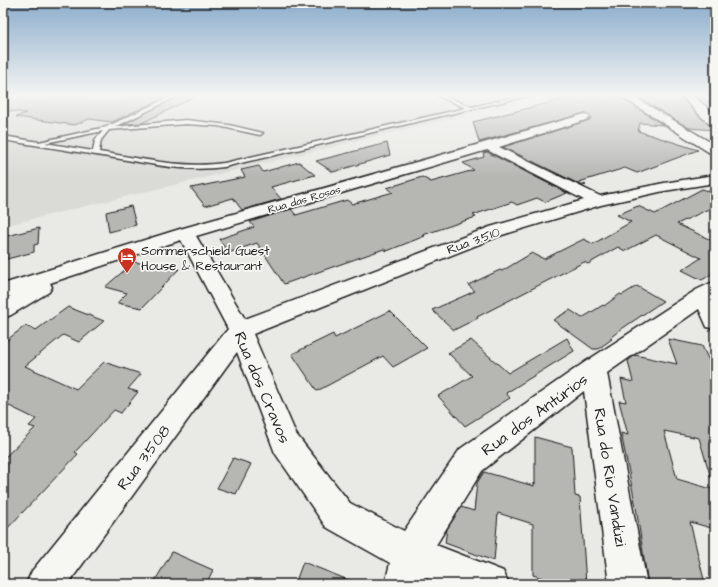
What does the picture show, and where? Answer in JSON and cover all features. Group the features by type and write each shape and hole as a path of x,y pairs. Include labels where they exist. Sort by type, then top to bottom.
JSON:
{"street":[{"name":"Rua das Rosas","path":"3,290 186,233 567,122"},
{"path":"669,122 715,150"},
{"path":"488,146 598,200"},
{"name":"Rua 3.510","path":"240,330 496,231 598,200 714,179"},
{"name":"Rua dos Cravos","path":"186,233 240,330 285,443 338,516 410,554 490,584"},
{"path":"3,310 71,270"},
{"path":"709,291 715,321"},
{"name":"Rua dos Antúrios","path":"404,584 410,554 471,460 594,369 709,291"},
{"name":"Rua 3.508","path":"45,584 240,330"},
{"name":"Rua do Rio Vandúzi","path":"594,369 628,584"}],"lane":[{"path":"36,143 108,128 120,122"},
{"path":"108,128 122,129 174,122"},
{"path":"182,122 213,125 260,133"},
{"path":"3,138 95,154 182,167 203,168 224,165 409,122"},
{"path":"95,154 98,140 108,128"}],"shaded area":[{"path":"3,122 435,122 3,226"}],"building":[{"path":"56,122 81,122 75,125"},
{"path":"127,122 143,122 142,123 124,124"},
{"path":"473,122 551,122 479,142"},
{"path":"581,122 659,122 663,125 640,123 638,131 698,150 637,173 625,168 579,182 586,185 583,186 503,147"},
{"path":"680,122 707,122 715,130 689,128"},
{"path":"387,143 390,155 333,172 316,161"},
{"path":"487,152 567,193 545,202 537,198 517,205 512,202 473,215 476,217 423,235 425,236 387,251 384,249 284,284 257,243 228,253 219,239 254,227 250,222 291,209 296,215 347,200 352,204 393,192 387,188 422,177 431,182 474,170 463,163 484,157 483,153"},
{"path":"299,162 315,175 271,187 281,199 242,210 233,198 205,206 191,188 245,177 241,170 259,166 263,172"},
{"path":"702,189 715,193 715,206 677,224 715,242 715,272 702,280 682,270 701,258 656,235 625,251 618,247 588,264 584,262 454,330 432,310 475,291 468,285 500,270 502,271 532,253 544,259 584,239 593,244 631,222 617,215 638,206 655,214"},
{"path":"131,206 136,225 109,232 106,212"},
{"path":"39,228 38,244 34,245 34,252 3,260 3,237"},
{"path":"134,262 179,269 142,308 117,303 127,293 105,287"},
{"path":"637,286 663,301 620,330 610,338 612,339 598,349 593,349 553,320 570,310 582,318 603,305 604,306 620,294 622,295"},
{"path":"68,307 104,321 79,342 63,335 25,366 76,389 104,362 141,374 128,389 138,392 121,413 114,410 75,452 78,454 3,533 3,459 35,428 29,426 36,419 3,403 3,343 25,326 36,330"},
{"path":"390,311 427,348 393,367 383,356 317,391 292,354 333,334 335,338"},
{"path":"567,338 574,351 506,393 510,398 465,426 438,396 472,376 448,353 471,340 508,373"},
{"path":"668,339 702,346 715,373 715,477 711,478 699,438 664,431 677,479 715,490 715,529 690,522 705,584 648,584 636,507 621,433 628,435 619,401 626,402 621,379 633,382 628,361 635,355 677,364"},
{"path":"535,437 572,447 575,496 580,497 586,584 560,584 533,575 533,524 498,513 494,561 445,543 447,529 461,507 474,511 477,483 484,472 534,486"},
{"path":"233,458 251,464 236,494 217,488"},
{"path":"172,552 213,570 206,584 153,584"},
{"path":"303,562 356,583 356,584 295,584"}],"place":[{"name":"Sommerschield Guest House & Restaurant","path":"127,274"}]}
